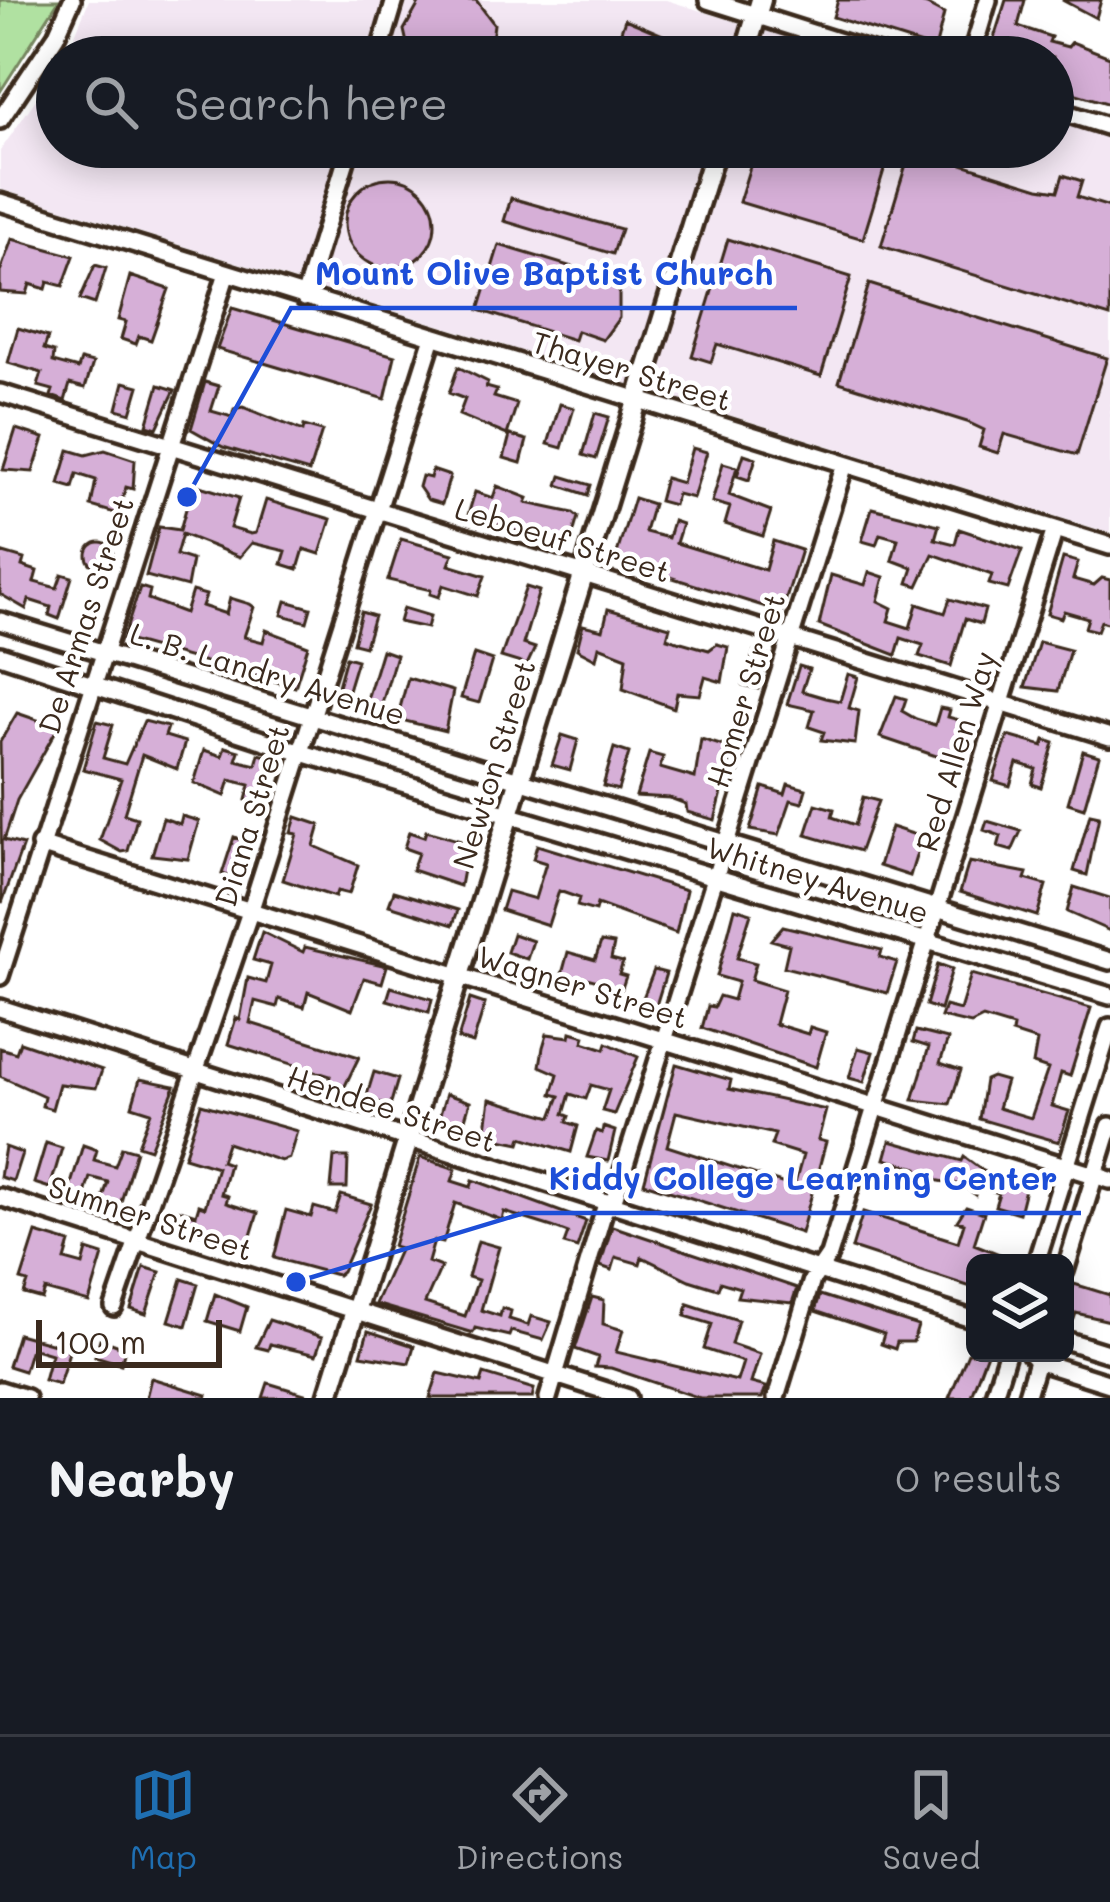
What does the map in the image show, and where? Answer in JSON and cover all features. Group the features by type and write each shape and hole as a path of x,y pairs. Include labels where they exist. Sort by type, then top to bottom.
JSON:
{"main road":[{"name":"Newton Street","path":"328,1398 710,168"}],"street":[{"path":"56,36 72,0"},
{"path":"384,36 395,0"},
{"path":"708,0 759,8 832,36"},
{"path":"977,36 988,0"},
{"path":"0,120 36,66"},
{"path":"1074,116 1110,127"},
{"path":"304,298 344,168"},
{"name":"Thayer Street","path":"0,202 1110,546"},
{"name":"De Armas Street","path":"0,976 168,443 227,273"},
{"name":"Diana Street","path":"114,1306 250,912 374,510 433,337"},
{"name":"Leboeuf Street","path":"0,393 1110,737"},
{"name":"Homer Street","path":"548,1398 845,464"},
{"name":"Red Allen Way","path":"776,1398 812,1280 822,1270 1054,529"},
{"name":"L. B. Landry Avenue","path":"0,621 520,781"},
{"name":"L. B. Landry Avenue","path":"0,655 509,815"},
{"name":"Whitney Avenue","path":"520,781 1110,961"},
{"name":"Whitney Avenue","path":"509,815 1110,996"},
{"name":"Wagner Street","path":"40,845 1102,1178"},
{"name":"Hendee Street","path":"0,1008 194,1074 966,1317"},
{"path":"1039,1254 1110,1027"},
{"path":"1072,1254 1102,1178 1110,1126"},
{"name":"Sumner Street","path":"0,1197 628,1398"},
{"path":"1074,1343 1110,1354"},
{"path":"994,1398 1004,1362"},
{"path":"1026,1398 1035,1362"},
{"path":"1052,1362 1110,1384"},
{"path":"0,1390 26,1398"}],"shaded area":[{"path":"89,0 666,0 782,36 74,36"},
{"path":"36,99 36,168 1074,168 1074,127 1110,138 1110,533 0,189 0,151"}],"green space":[{"path":"0,0 59,0 0,92"}],"building":[{"path":"421,0 476,0 494,24 493,36 405,36 404,30"},
{"path":"838,0 909,0 944,14 938,36 894,36 833,17"},
{"path":"1006,0 1025,0 1018,26 1048,36 995,36"},
{"path":"1062,0 1101,0 1096,18"},
{"path":"625,19 665,36 619,36"},
{"path":"1074,43 1110,57 1110,104 1074,93"},
{"path":"750,168 885,168 863,239 739,202"},
{"path":"905,168 975,168 1058,191 1063,175 1082,181 1077,197 1110,207 1110,317 881,246"},
{"path":"390,178 407,181 422,191 432,206 432,240 422,255 407,265 390,268 373,265 358,255 348,240 345,223 348,206 358,191 373,181"},
{"path":"511,198 621,229 613,254 504,221"},
{"path":"12,239 74,256 63,286 48,282 46,289 30,284 27,294 0,292 0,272"},
{"path":"728,239 851,277 821,376 717,344 711,362 692,356"},
{"path":"499,245 619,281 619,318 603,340 577,331 574,340 479,310"},
{"path":"95,265 106,268 95,304 80,299"},
{"path":"130,276 169,289 151,340 139,336 136,344 121,339 126,322 118,320"},
{"path":"869,284 1107,358 1077,455 1004,434 998,453 979,447 984,430 967,422 839,382"},
{"path":"232,308 395,356 385,399 217,349"},
{"path":"18,328 48,337 44,349 54,352 53,362 78,369 81,360 93,363 85,388 70,384 65,401 51,396 53,390 38,386 42,373 8,363"},
{"path":"458,367 488,382 486,387 497,390 494,397 517,404 507,435 459,415 465,399 449,393"},
{"path":"124,382 139,386 131,413 117,409"},
{"path":"205,382 219,386 211,411 232,417 234,409 243,407 303,431 304,426 322,431 309,472 223,447 191,429"},
{"path":"159,385 175,390 157,428 147,425"},
{"path":"560,404 574,408 562,448 548,444"},
{"path":"595,413 609,417 596,459 583,455"},
{"path":"16,429 44,438 33,472 3,470"},
{"path":"510,435 527,440 521,463 504,458"},
{"path":"692,448 707,452 693,498 677,494 674,505 659,501 665,478 682,483"},
{"path":"69,450 86,455 105,450 135,460 133,489 126,487 118,514 91,506 96,480 77,474 73,488 59,484"},
{"path":"744,454 756,458 749,480 737,476"},
{"path":"723,463 737,467 729,495 771,511 763,536 725,524 730,507 712,502"},
{"path":"432,470 450,476 442,504 428,500 419,487 422,476 430,478"},
{"path":"561,476 591,485 588,495 558,485"},
{"path":"193,484 239,498 230,528 251,534 256,533 266,500 331,519 320,554 304,549 298,569 282,564 286,551 252,543 240,557 182,534 176,555 192,560 187,587 146,576 159,527 180,530"},
{"path":"497,486 528,498 526,503 573,513 578,517 571,541 565,548 468,515 475,492 493,498"},
{"path":"634,498 653,504 645,532 668,538 673,521 682,524 676,543 765,570 773,541 801,550 782,612 615,560"},
{"path":"872,508 939,525 935,539 955,544 959,529 1022,550 1008,589 989,584 992,575 933,554 918,586 908,583 913,568 892,560 898,539 880,534 876,545 862,541"},
{"path":"401,539 453,554 449,565 485,576 478,596 443,585 439,597 430,594 431,590 388,580"},
{"path":"100,542 113,555 100,568 87,555"},
{"path":"0,552 24,559 22,566 37,571 34,582 57,588 62,574 72,577 59,619 49,615 51,607 29,600 26,609 0,594"},
{"path":"1063,558 1078,562 1073,579 1094,585 1102,578 1110,580 1110,624 1101,621 1097,631 1085,628 1088,618 1064,611 1061,618 1047,614"},
{"path":"869,572 884,577 878,601 892,608 888,621 910,628 917,604 945,613 950,599 985,609 981,624 965,619 951,666 919,656 923,645 901,638 896,655 819,625 831,575 865,585"},
{"path":"140,587 150,590 148,599 185,613 192,591 206,595 202,606 226,614 230,598 250,604 254,607 244,637 263,642 266,630 308,646 295,687 123,639"},
{"path":"526,587 539,591 523,644 535,648 527,665 501,657"},
{"path":"286,601 311,608 307,622 282,615"},
{"path":"403,608 430,616 427,628 399,622"},
{"path":"608,609 670,627 667,638 709,650 717,644 728,647 722,682 705,677 700,695 677,693 674,708 623,689 627,657 599,646 596,659 577,649 583,625 603,630"},
{"path":"361,612 374,616 365,646 353,643"},
{"path":"1039,642 1070,650 1058,691 1025,687"},
{"path":"382,650 396,655 379,714 364,709"},
{"path":"754,651 768,656 758,689 743,685"},
{"path":"474,654 492,660 479,703 461,698"},
{"path":"346,657 357,660 344,703 334,700"},
{"path":"799,666 809,669 802,691 840,701 848,674 858,677 849,708 859,711 855,744 821,740 824,732 809,727 814,710 787,704"},
{"path":"408,678 453,691 445,731 397,719"},
{"path":"896,696 906,699 902,711 916,719 935,725 940,708 950,710 948,717 969,723 954,762 880,737"},
{"path":"17,713 58,727 17,800 4,840 23,845 2,903 0,742"},
{"path":"97,721 113,725 103,758 125,764 144,721 168,727 165,736 185,742 177,769 142,755 124,814 137,818 128,851 100,840 121,779 83,769"},
{"path":"562,735 578,740 570,770 552,765"},
{"path":"1008,736 1043,746 1045,740 1054,743 1041,787 1032,784 1036,769 1017,763 1010,786 993,781"},
{"path":"701,739 733,749 715,820 687,812 686,804 670,798 636,796 649,753 663,757 660,768 695,778"},
{"path":"225,747 239,751 236,760 256,765 259,754 274,758 263,805 246,800 250,785 230,780 225,796 194,783 204,750 222,756"},
{"path":"614,748 629,753 618,790 603,786"},
{"path":"1083,751 1099,756 1084,808 1068,803"},
{"path":"788,784 806,789 802,803 791,800 779,835 750,830 763,787 785,794"},
{"path":"863,797 878,801 860,851 806,835 816,804 834,809 832,817 855,825"},
{"path":"1090,814 1099,816 1087,875 1074,871"},
{"path":"182,816 199,821 188,859 152,855 163,818 180,824"},
{"path":"296,817 320,825 314,846 358,865 349,894 337,891 335,897 283,880 297,834 291,833"},
{"path":"987,821 1021,831 1012,851 998,847 1001,836 984,830"},
{"path":"891,827 922,837 910,876 879,866"},
{"path":"426,831 468,843 460,886 412,870 418,853 404,848 409,832 424,837"},
{"path":"234,837 249,843 238,879 222,874"},
{"path":"537,845 686,890 676,933 597,904 595,911 577,906 579,898 559,891 548,925 501,910 507,891 535,899 546,863 533,859"},
{"path":"969,862 1027,873 1025,879 1046,885 1037,916 960,892"},
{"path":"1074,887 1110,898 1110,931 1067,912"},
{"path":"394,891 458,910 453,925 389,905"},
{"path":"735,908 751,913 737,958 756,963 751,980 784,990 775,1024 808,1034 810,1027 826,1032 816,1067 702,1028 708,1006 714,1007 719,996 733,1000 738,982 717,976"},
{"path":"783,926 882,950 880,957 897,962 887,993 784,967 789,945 771,940"},
{"path":"262,932 303,952 305,947 387,966 382,983 364,978 352,1010 308,992 304,1007 279,999 277,1007 255,1001 250,1023 359,1057 343,1090 327,1086 330,1076 228,1044 236,1018 240,1020 248,978 266,983 271,965 253,960"},
{"path":"513,934 533,941 527,959 507,952"},
{"path":"601,942 614,944 611,959 623,962 619,974 626,976 619,997 603,992 606,983 579,976 575,990 559,985 568,952 595,960"},
{"path":"938,964 952,969 940,1010 926,1005"},
{"path":"654,970 666,973 654,1012 639,1008"},
{"path":"971,974 1091,1008 1070,1076 1061,1073 1052,1106 1069,1111 1059,1142 979,1119 985,1080 992,1077 1006,1081 998,1108 1031,1118 1048,1069 1033,1064 1037,1041 1012,1033 1013,1027 983,1018 971,1024 941,1017 945,1006 960,1010"},
{"path":"391,987 432,999 429,1012 387,1000"},
{"path":"470,999 485,1004 473,1043 458,1039"},
{"path":"916,1031 948,1039 940,1063 961,1070 950,1104 913,1100 929,1047 913,1042"},
{"path":"571,1032 585,1036 583,1042 605,1049 607,1043 638,1057 614,1114 602,1111 609,1090 591,1085 586,1099 570,1094 564,1114 569,1116 567,1122 578,1126 571,1152 522,1137 520,1143 485,1136 490,1099 552,1117 560,1096 552,1094 558,1074 540,1066 543,1047 547,1034 570,1037"},
{"path":"20,1042 102,1070 96,1088 59,1084 52,1109 42,1106 44,1096 0,1076 0,1048 16,1053"},
{"path":"858,1048 873,1052 864,1082 849,1078"},
{"path":"676,1064 731,1080 729,1089 826,1110 818,1140 826,1142 801,1233 644,1183","holes":["676,1112 775,1134 771,1145 803,1155 794,1187 667,1146"]},
{"path":"374,1072 398,1079 390,1106 366,1098"},
{"path":"140,1079 175,1086 150,1149 138,1145 151,1112 132,1106"},
{"path":"446,1094 470,1102 462,1129 438,1121"},
{"path":"201,1104 297,1131 289,1158 281,1161 227,1143 221,1161 229,1164 221,1194 228,1196 226,1203 258,1213 246,1252 212,1242 214,1235 164,1227 171,1207 196,1215 199,1205 205,1207 217,1167 184,1157"},
{"path":"603,1127 615,1131 608,1161 587,1157 596,1131 602,1133"},
{"path":"890,1141 962,1161 964,1157 986,1173 1020,1179 1026,1185 1019,1213 995,1206 999,1193 978,1187 976,1195 962,1185 917,1177 918,1168 885,1159"},
{"path":"46,1143 62,1148 50,1188 34,1183"},
{"path":"83,1145 97,1150 94,1160 115,1166 122,1147 136,1151 118,1212 100,1207 108,1182 90,1177 83,1201 67,1197"},
{"path":"5,1147 22,1153 13,1181 0,1177"},
{"path":"334,1157 348,1157 347,1188 331,1188"},
{"path":"420,1157 456,1169 452,1181 471,1187 473,1180 586,1221 577,1248 564,1244 568,1233 552,1227 504,1212 502,1220 455,1203 443,1243 434,1241 428,1262 441,1267 425,1303 465,1316 478,1280 468,1277 478,1241 499,1247 481,1310 500,1316 502,1308 511,1311 509,1319 528,1325 531,1316 551,1322 543,1340 511,1331 509,1336 475,1328 473,1333 375,1304 400,1248 393,1246"},
{"path":"341,1195 371,1204 342,1271 337,1275 274,1258 286,1210 311,1217 314,1207 335,1213"},
{"path":"966,1207 984,1213 974,1244 999,1254 966,1254 966,1285 852,1248 863,1212 958,1242 964,1223 957,1221"},
{"path":"612,1226 797,1288 792,1303 737,1297 740,1288 720,1282 718,1289 689,1280 642,1257 640,1264 616,1257 612,1270 600,1266"},
{"path":"36,1233 70,1243 65,1260 83,1265 87,1250 103,1255 89,1302 45,1290 42,1299 24,1294 28,1282 21,1280"},
{"path":"144,1267 160,1272 146,1314 131,1309"},
{"path":"182,1279 198,1284 186,1326 169,1321"},
{"path":"1074,1284 1110,1295 1110,1321 1076,1313 1074,1319"},
{"path":"215,1294 247,1307 240,1331 207,1321"},
{"path":"820,1295 918,1326 913,1342 897,1342 895,1349 881,1344 884,1334 815,1311"},
{"path":"592,1297 604,1300 603,1324 623,1330 616,1352 737,1381 743,1362 704,1349 712,1324 685,1316 688,1304 738,1320 731,1344 760,1354 751,1383 766,1387 762,1398 700,1398 595,1367 598,1357 575,1349"},
{"path":"269,1320 322,1337 316,1355 270,1344 268,1350 256,1347"},
{"path":"368,1331 414,1346 409,1363 361,1355"},
{"path":"18,1334 65,1347 69,1352 59,1384 44,1380 51,1354 31,1348 24,1371 8,1366"},
{"path":"100,1339 125,1348 121,1364 95,1356"},
{"path":"966,1358 966,1362 984,1362 970,1398 949,1398"},
{"path":"438,1373 481,1383 484,1374 534,1389 532,1398 430,1398"},
{"path":"151,1378 207,1395 206,1398 146,1398"},
{"path":"268,1383 311,1396 263,1398"}],"place":[{"name":"Mount Olive Baptist Church","path":"187,497"},
{"name":"Kiddy College Learning Center","path":"296,1282"}]}
